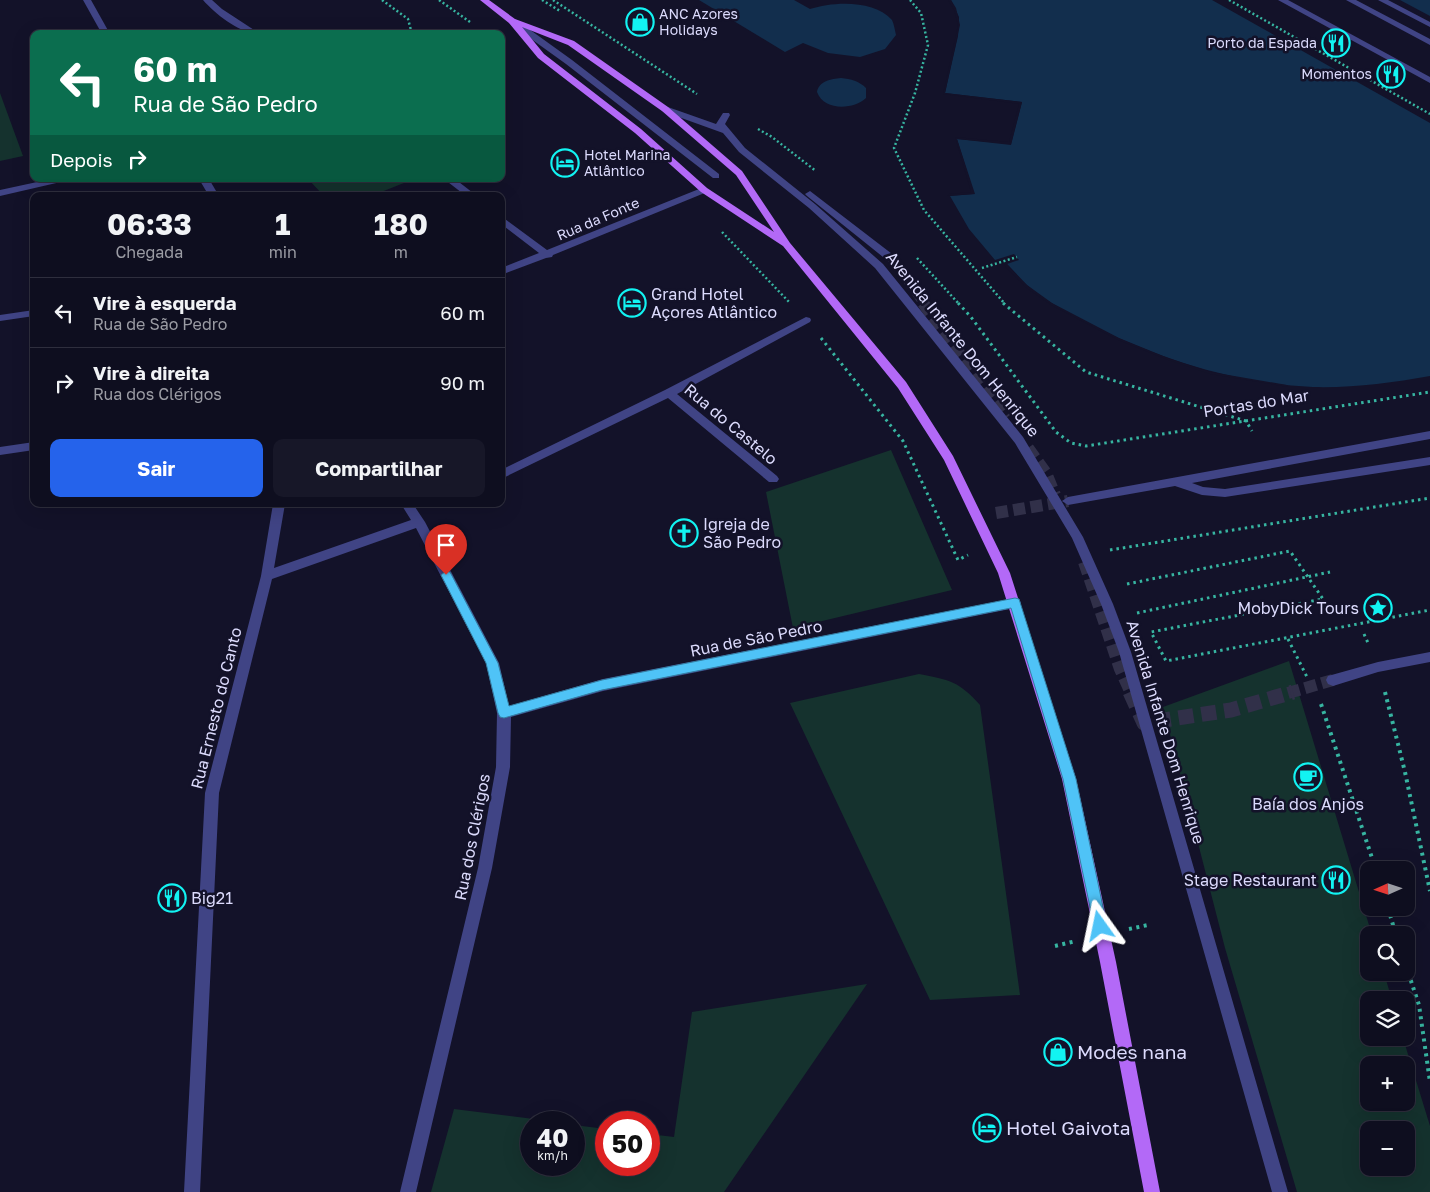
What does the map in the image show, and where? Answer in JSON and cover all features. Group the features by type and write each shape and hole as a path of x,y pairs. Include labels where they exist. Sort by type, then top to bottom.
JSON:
{"main road":[{"path":"484,0 512,21 541,56 638,131 704,190 787,246"},
{"path":"512,21 571,43 665,109 739,173 787,246 902,385 949,459 1004,572 1069,779 1108,962 1152,1192"}],"street":[{"path":"87,0 104,30"},
{"path":"207,0 219,11 250,30"},
{"path":"1282,0 1430,80"},
{"path":"1350,0 1430,42"},
{"path":"1382,0 1430,25"},
{"path":"512,21 569,62 716,176"},
{"path":"665,109 726,131"},
{"path":"726,115 720,124 726,131 797,183 892,259"},
{"name":"Avenida Infante Dom Henrique","path":"726,131 742,150 812,206 879,266 1019,440 1077,537 1125,652 1280,1192"},
{"path":"0,193 49,182"},
{"path":"453,182 467,192"},
{"name":"Rua da Fonte","path":"505,271 548,255 704,190"},
{"path":"505,222 548,255"},
{"path":"0,318 30,314"},
{"path":"505,473 669,393 806,320"},
{"name":"Rua do Castelo","path":"669,393 773,479"},
{"path":"1068,501 1430,435"},
{"path":"0,451 30,447"},
{"path":"1174,481 1202,491 1225,493 1430,460"},
{"name":"Rua Ernesto do Canto","path":"192,1192 212,793 267,576 278,507"},
{"name":"Rua dos Clérigos","path":"408,1192 485,868 503,767 504,713 492,663 419,522 409,507"},
{"path":"267,576 419,522"},
{"name":"Rua de São Pedro","path":"504,713 602,685 1015,603"},
{"path":"1333,680 1378,667 1430,656"}],"path":[{"path":"382,0 408,19 411,30"},
{"path":"439,0 471,22"},
{"path":"553,0 688,86 726,115"},
{"path":"910,0 921,13 928,46 915,93 894,148 924,210 999,299 1086,372 1246,421 1252,431"},
{"path":"1229,0 1430,114"},
{"path":"720,231 806,320 903,441 958,560"},
{"path":"982,268 1017,257"},
{"name":"Portas do Mar","path":"1086,446 1430,392"},
{"path":"1110,558 1107,551 1430,498"},
{"path":"1121,578 1124,585 1290,551 1323,599 1151,632 1166,661 1288,639 1430,610"},
{"path":"1112,618 1330,572"},
{"path":"1364,634 1378,667 1405,772 1430,891"},
{"path":"1288,639 1309,680"},
{"path":"1318,697 1373,861"},
{"path":"1411,981 1419,1005 1430,1082"}],"green space":[{"path":"0,93 23,156 0,161"},
{"path":"311,182 406,182 381,192 320,192"},
{"path":"891,450 952,590 793,628 766,492"},
{"path":"1289,661 1360,895 1360,916 1366,916 1369,926 1360,926 1360,981 1386,981 1389,991 1360,991 1360,1046 1405,1046 1409,1056 1360,1056 1360,1111 1415,1111 1415,1077 1430,1126 1430,1192 1297,1192 1225,948 1163,707"},
{"path":"919,674 938,678 959,686 980,705 1020,995 930,1000 790,703"},
{"path":"867,984 724,1192 431,1192 454,1109 520,1117 520,1176 585,1176 585,1126 595,1128 595,1176 660,1176 660,1135 674,1137 692,1012"}],"water":[{"path":"699,0 794,0 810,9 820,6 854,4 885,13 892,20 896,35 885,49 860,57 828,53 803,43 785,52"},
{"path":"951,0 1212,0 1430,123 1430,376 1343,387 1313,387 1258,381 1203,369 1124,341 1053,304 1025,283 1007,264 1019,260 1014,254 995,260 969,229 950,196 974,194 957,139 1011,144 1022,102 945,93 958,36 959,17"},
{"path":"1400,0 1430,0 1430,16"},
{"path":"841,78 855,81 866,88 866,98 854,105 839,107 826,103 817,92 818,88 826,81"}],"pier":[{"path":"948,0 951,0 956,8 960,25 945,93 1022,102 1011,145 957,139 975,194 947,196 949,194 971,192 955,137 1009,142 1019,104 943,94 958,25 954,10"},
{"path":"1007,264 1027,285 1052,303 1119,338 1168,358 1211,372 1287,385 1288,387 1210,374 1118,340 1051,305 1025,287 1004,265"}],"tunnel":[{"path":"892,259 924,304"},
{"path":"923,303 1006,418"},
{"path":"1028,448 1046,473 1055,495"},
{"path":"996,513 1068,501"},
{"path":"1084,562 1120,669 1131,693"},
{"path":"1288,693 1333,680"},
{"path":"1130,692 1144,723 1231,710 1293,692"}],"place":[{"name":"ANC Azores Holidays","path":"640,22"},
{"name":"Porto da Espada","path":"1336,43"},
{"name":"Momentos","path":"1391,74"},
{"name":"Hotel Marina Atlântico","path":"565,163"},
{"name":"Grand Hotel Açores Atlântico","path":"632,303"},
{"name":"Igreja de São Pedro","path":"684,533"},
{"name":"MobyDick Tours","path":"1378,608"},
{"name":"Baía dos Anjos","path":"1308,777"},
{"name":"Stage Restaurant","path":"1336,880"},
{"name":"Big21","path":"172,898"},
{"name":"Modes nana","path":"1058,1052"},
{"name":"Hotel Gaivota","path":"987,1128"}],"route":[{"path":"446,575 492,663 504,713 602,685 1015,603 1069,779 1100,926"}]}
